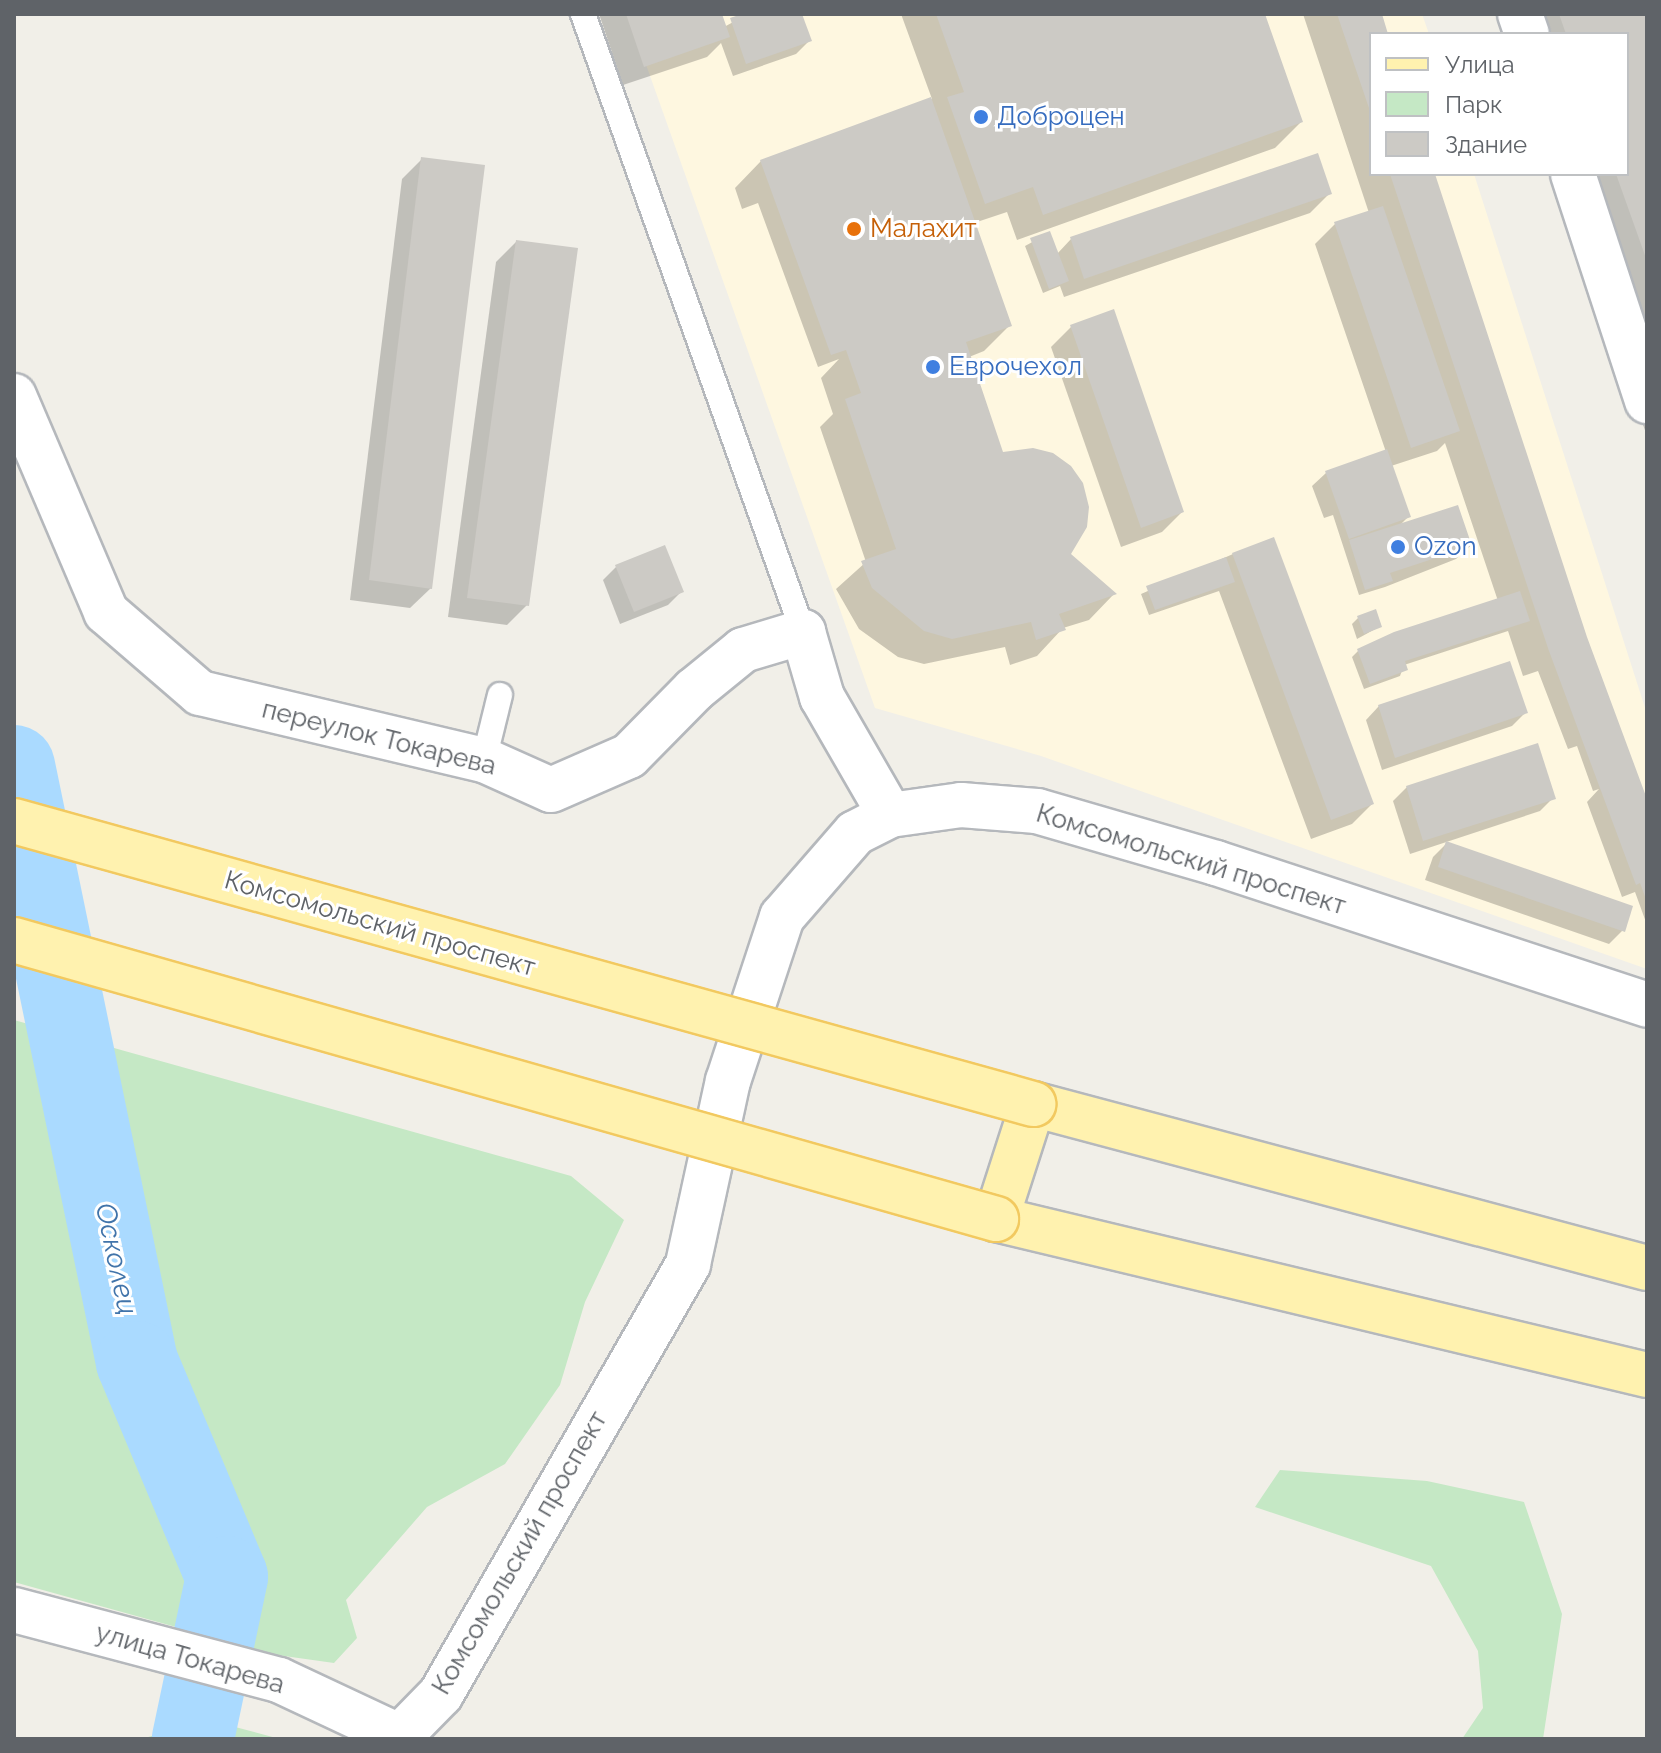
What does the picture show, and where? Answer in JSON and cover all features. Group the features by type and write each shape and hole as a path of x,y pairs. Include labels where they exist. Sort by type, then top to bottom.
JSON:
{"main road":[{"name":"Комсомольский проспект","path":"14,821 1033,1104 1647,1268"},
{"path":"14,940 996,1219 1647,1375"},
{"path":"996,1219 1033,1104"}],"street":[{"path":"1574,176 1647,401"},
{"name":"переулок Токарева","path":"14,396 106,612 200,693 484,760 551,790 629,756 694,690 743,650 803,632"},
{"path":"803,632 822,697 890,815"},
{"name":"Комсомольский проспект","path":"403,1737 441,1694 688,1264 728,1081 782,917 855,833 890,815 961,805 1037,811 1082,822 1647,1005"},
{"name":"улица Токарева","path":"14,1610 279,1680 403,1737"}],"lane":[{"path":"583,14 803,632"},
{"path":"484,760 500,695"}],"shaded area":[{"path":"628,14 1422,14 1428,32 1369,32 1369,176 1475,176 1647,714 1647,969 1041,756 875,708"}],"green space":[{"path":"14,1020 571,1176 624,1220 585,1302 560,1385 505,1464 427,1507 346,1600 357,1638 334,1663 277,1655 14,1582"},
{"path":"1280,1470 1427,1481 1524,1502 1562,1614 1543,1739 1462,1739 1483,1708 1478,1651 1431,1566 1255,1507"},
{"path":"209,1720 280,1739 141,1739"}],"building":[{"path":"626,14 722,14 730,37 644,67"},
{"path":"742,14 802,14 812,41 746,64 730,18"},
{"path":"936,14 1265,14 1303,122 1043,215 1033,187 985,204 947,97 964,92"},
{"path":"1337,14 1382,14 1387,32 1369,32 1369,108"},
{"path":"1559,14 1647,14 1647,261 1617,176 1629,176 1629,32 1565,32"},
{"path":"931,97 1012,326 966,342 1003,452 1033,448 1053,453 1071,466 1083,483 1089,507 1087,527 1071,554 1117,594 1059,614 1066,630 1036,640 1031,622 952,639 924,631 872,588 861,561 896,549 845,399 861,393 846,350 831,355 760,160"},
{"path":"1318,153 1332,194 1084,279 1070,237"},
{"path":"421,157 485,165 432,589 369,580"},
{"path":"1391,176 1436,176 1587,637 1647,799 1647,902 1640,883 1636,885 1549,651"},
{"path":"1383,206 1460,431 1411,448 1334,222"},
{"path":"1050,231 1069,281 1049,289 1030,238"},
{"path":"516,240 578,248 529,606 467,598"},
{"path":"1114,309 1184,512 1141,528 1070,325"},
{"path":"1387,449 1411,517 1349,539 1325,471"},
{"path":"1458,505 1472,546 1390,573 1393,581 1365,590 1349,540"},
{"path":"1274,537 1374,804 1331,820 1232,553"},
{"path":"665,545 684,592 634,612 615,565"},
{"path":"1226,557 1235,582 1155,610 1146,586"},
{"path":"1520,591 1530,621 1405,661 1408,670 1370,684 1357,649 1394,632"},
{"path":"1376,609 1382,627 1364,634 1357,616"},
{"path":"1510,661 1528,713 1395,758 1378,705"},
{"path":"1538,743 1556,799 1423,841 1406,786"},
{"path":"1446,841 1633,906 1625,932 1438,867"}],"waterway":[{"name":"Осколец","path":"14,766 137,1362 227,1577 193,1739"}],"place":[{"name":"Доброцен","path":"981,117"},
{"name":"Малахит","path":"854,229"},
{"name":"Еврочехол","path":"933,367"},
{"name":"Ozon","path":"1398,547"}]}
